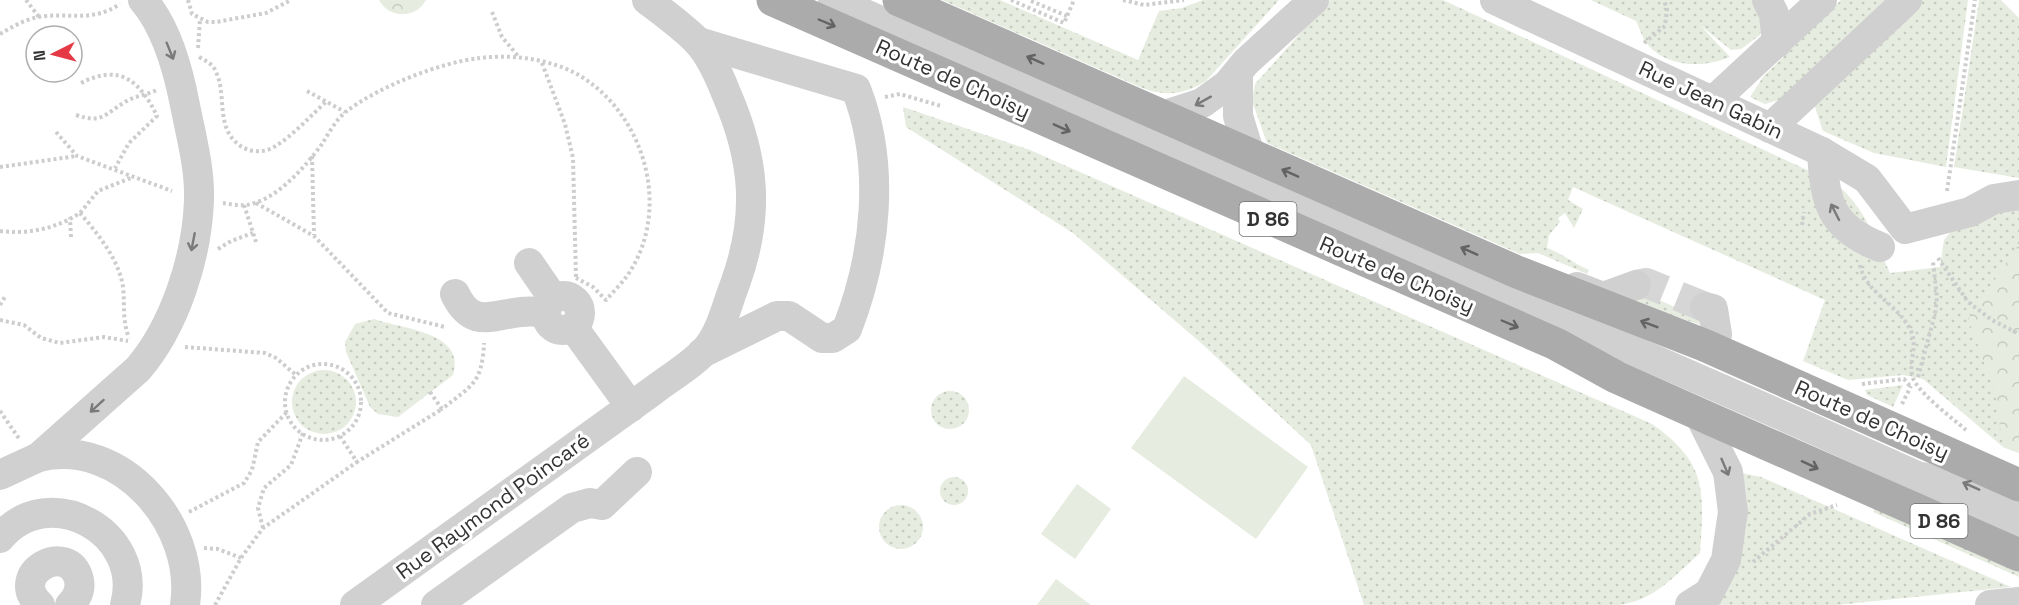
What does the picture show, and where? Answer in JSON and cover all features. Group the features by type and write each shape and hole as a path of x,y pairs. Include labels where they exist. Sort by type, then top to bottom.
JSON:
{"main road":[{"name":"Route de Choisy","path":"773,0 1556,344 1616,376 1699,414 2019,555"},
{"name":"Route de Choisy","path":"899,0 1517,273 1711,340 1829,402 2019,485"}],"street":[{"path":"0,475 39,457 138,369 150,355 175,303 194,244 199,199 195,152 180,78 170,49 143,0"},
{"path":"647,0 698,42 724,87 743,134 748,158 752,207 745,253 716,333 702,353"},
{"name":"Route de Choisy","path":"833,0 1919,477 1950,504 2019,534"},
{"path":"1162,116 1202,103 1238,73 1246,62 1314,0"},
{"name":"Rue Jean Gabin","path":"1495,0 1822,152 1867,179 1905,230 1970,212 1994,199 2019,195"},
{"path":"1767,0 1774,14 1777,42"},
{"path":"1713,101 1822,0"},
{"path":"1770,128 1908,0"},
{"path":"698,42 856,89 869,137 874,212 870,247 859,295 847,329 833,338 816,335 791,317 788,306 702,353"},
{"path":"1238,73 1238,116 1250,155"},
{"path":"1822,152 1824,189 1839,220 1849,232 1880,247"},
{"path":"529,263 564,303 631,407"},
{"path":"1517,273 1543,273 1603,297 1636,285"},
{"path":"454,294 465,309 480,318 564,303"},
{"path":"1705,307 1713,309 1711,340"},
{"name":"Rue Raymond Poincaré","path":"355,605 631,407 702,353"},
{"path":"1690,605 1709,593 1726,560 1733,512 1728,472 1699,414"},
{"path":"39,457 61,454 99,462 133,482 158,503 173,525 182,548 186,574 185,605"},
{"path":"436,605 572,508 590,503 602,505 637,472"},
{"name":"Route de Choisy","path":"1919,477 1958,481 2019,507"},
{"path":"0,538 18,522 49,513 65,513 96,525 108,535 125,563 128,580 125,605"},
{"path":"40,605 31,592 32,578 40,566 54,561 67,564 77,575 79,589 73,604"},
{"path":"1990,605 2019,602"}],"path":[{"path":"26,0 39,17"},
{"path":"0,34 16,24 39,17 82,18 117,6 125,0"},
{"path":"188,0 192,14 207,22 266,13 291,0"},
{"path":"1011,0 1064,23 1074,0"},
{"path":"1031,0 1067,16"},
{"path":"1123,0 1144,5 1184,0"},
{"path":"1637,48 1665,26 1667,9 1664,0"},
{"path":"1946,201 1974,0"},
{"path":"492,12 502,37 518,56"},
{"path":"198,56 213,66 217,74 226,127 238,143 250,152 264,151 278,145 327,101"},
{"path":"220,202 244,205 255,202 284,183 312,156 345,112 381,90 412,77 480,58 518,56 563,67 579,75 614,104 632,130 644,160 650,197 648,222 628,275 606,300 593,287 564,303"},
{"path":"542,63 565,123 573,158 564,303"},
{"path":"84,82 103,75 117,74 130,79 147,95 157,116 129,143 115,168"},
{"path":"76,116 90,120 110,115 126,101 147,95 168,85"},
{"path":"307,90 345,112"},
{"path":"56,132 77,156"},
{"path":"0,167 77,156 115,168 183,195"},
{"path":"312,156 314,236"},
{"path":"0,231 15,233 51,228 80,213 98,191 134,177"},
{"path":"255,202 314,236 388,313 452,329"},
{"path":"244,205 256,242"},
{"path":"0,320 24,326 41,338 60,343 104,337 131,342 123,321 120,276 98,234 80,213"},
{"path":"70,219 71,237"},
{"path":"1938,258 1968,302 1992,320 2019,334"},
{"path":"1918,377 1938,297 1933,262"},
{"path":"1862,277 1910,329 1915,339 1911,368 1914,382 1966,430"},
{"path":"0,305 6,295"},
{"path":"215,605 241,558 263,528 357,462 442,409 478,380 483,365 485,338"},
{"path":"178,346 265,353 276,358 296,375"},
{"path":"319,364 333,364 345,370 354,379 360,391 361,404 354,423 340,436 327,439 314,438 303,433 293,424 287,412 285,399 296,375 319,364"},
{"path":"1860,384 1904,380 1911,386 1899,410"},
{"path":"430,392 442,409"},
{"path":"0,411 18,436"},
{"path":"184,516 209,500 233,491 244,483 252,470 258,442 287,412"},
{"path":"263,528 258,508 264,488 291,465 303,433"},
{"path":"340,436 357,462"},
{"path":"1715,583 1752,563 1809,514 1839,504"},
{"path":"198,548 218,549 241,558"}],"green space":[{"path":"379,0 426,0 416,11 402,14 389,11"},
{"path":"942,0 1000,0 1138,60 1159,11 1182,8 1203,0 1279,0 1206,81 1182,92 1166,93 1140,87"},
{"path":"1330,0 1443,0 1822,176 1838,186 1856,205 1869,226 1890,273 1940,267 1944,240 1953,229 2019,203 2019,453 2003,447 1923,379 1903,375 1848,380 1803,361 1825,300 1573,187 1568,200 1583,209 1574,228 1565,213 1558,218 1560,222 1549,235 1547,248 1589,270 1587,274 1538,253 1520,254 1267,143 1252,101 1255,84"},
{"path":"1591,0 1759,0 1764,18 1760,35 1741,49 1731,50 1700,25 1730,57 1711,63 1680,63 1661,56 1653,50 1647,44 1636,21"},
{"path":"1841,0 1896,0 1786,98 1765,104 1750,97 1763,77"},
{"path":"1919,0 1968,0 1946,167 1874,153 1823,131 1813,101"},
{"path":"1979,0 2001,0 2019,18 2019,178 1954,167"},
{"path":"903,107 1030,150 1652,424 1684,452 1693,466 1701,496 1700,553 1653,593 1619,605 1364,605 1311,445 1201,343 1073,233 906,127"},
{"path":"2019,244 2019,453 2003,447 1995,392 1968,319"},
{"path":"1646,294 1697,317 1702,320 1701,325 1627,300"},
{"path":"374,319 415,330 442,341 451,350 455,361 453,375 398,417 378,414 370,407 346,352 345,342 355,324"},
{"path":"318,370 330,370 347,379 354,390 356,402 354,414 347,425 330,434 318,434 306,429 297,420 292,408 292,396 297,384 306,375"},
{"path":"1184,376 1308,467 1256,539 1131,448"},
{"path":"1903,385 1893,407 1867,395 1865,390"},
{"path":"950,391 963,397 969,410 963,423 950,429 937,423 931,410 937,397"},
{"path":"1742,473 1761,477 2011,587 1837,605 1710,605 1730,573 1743,543 1747,511"},
{"path":"954,477 964,481 968,491 964,501 954,505 944,501 940,491 944,481"},
{"path":"1077,484 1111,509 1075,559 1041,534"},
{"path":"1876,504 2019,567 2019,577 1873,512"},
{"path":"901,505 916,512 923,527 916,542 901,549 886,542 879,527 886,512"},
{"path":"1056,579 1091,605 1037,605"}],"tunnel":[{"path":"1636,285 1646,283 1705,307"}]}
